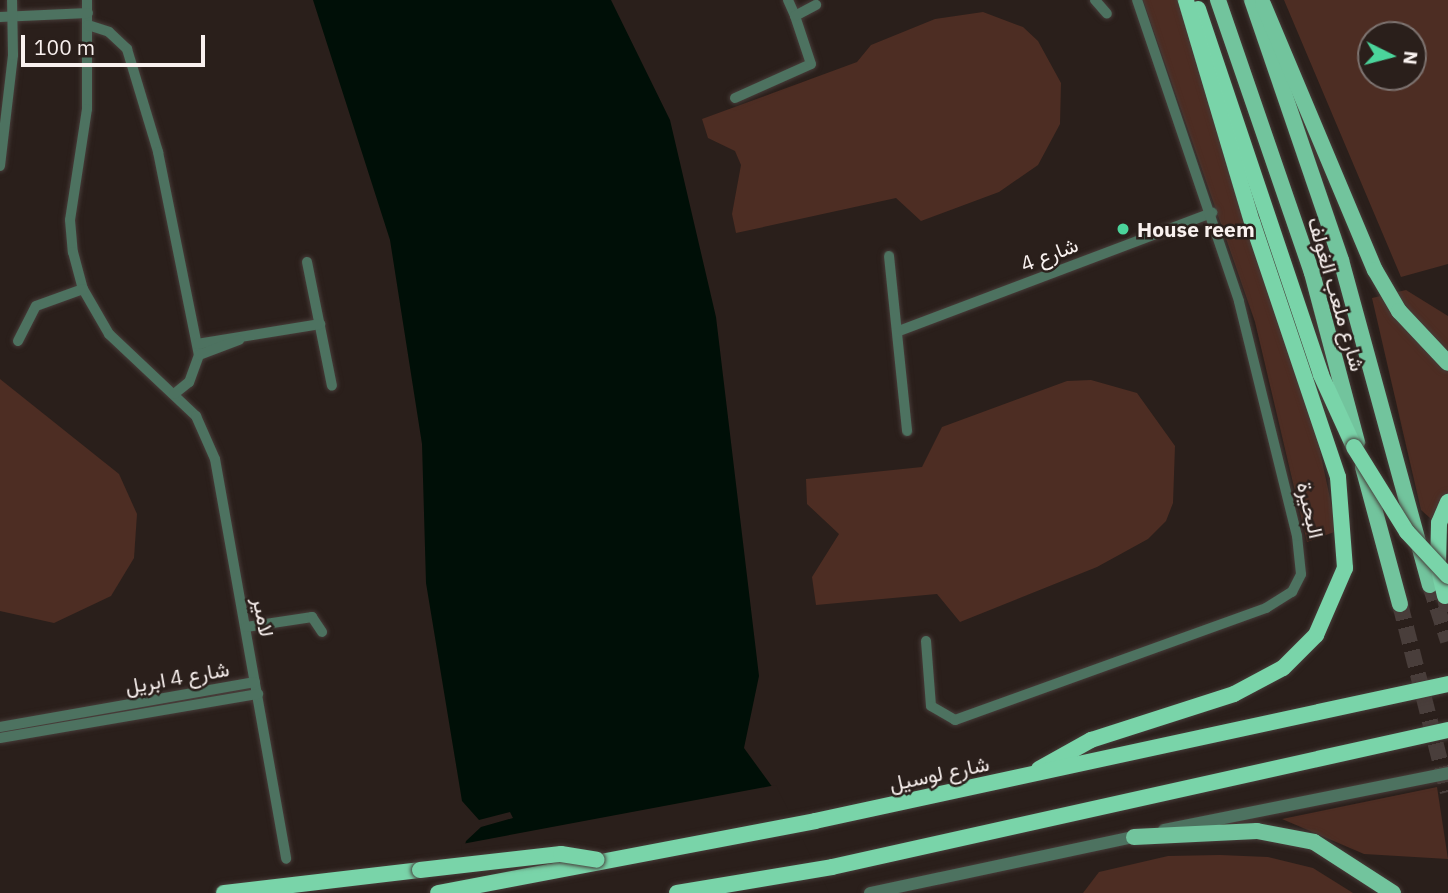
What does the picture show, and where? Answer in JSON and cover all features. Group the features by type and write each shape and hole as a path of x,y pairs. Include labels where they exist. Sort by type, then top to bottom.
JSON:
{"highway":[{"path":"1029,776 1091,740 1234,694 1283,668 1316,635 1345,568 1338,477 1252,222 1186,0"},
{"path":"1195,0 1286,274 1354,447 1407,531 1448,576"},
{"path":"1445,596 1438,534 1448,502"},
{"name":"شارع لوسيل","path":"438,893 597,860 815,821 1448,684"},
{"path":"677,893 832,867 1448,730"},
{"path":"224,893 561,854 597,860"}],"main road":[{"name":"شارع ملعب الغولف","path":"1218,0 1312,273 1400,604"},
{"name":"شارع ملعب الغولف","path":"1252,0 1341,260 1430,585"},
{"path":"1261,0 1375,270 1399,311 1448,363"},
{"path":"1134,836 1257,831 1304,840 1358,866 1393,893"}],"street":[{"path":"0,166 12,0"},
{"name":"لامير","path":"87,0 87,109 70,220 83,289 109,334 196,416 215,459 286,859"},
{"path":"735,98 811,64 788,0"},
{"path":"1095,0 1107,14"},
{"name":"البحيرة","path":"926,641 931,706 955,720 1266,608 1292,592 1301,574 1297,536 1212,214 1137,0"},
{"path":"795,16 816,5"},
{"path":"0,17 88,13"},
{"path":"88,25 119,39 134,62 170,205 198,350 194,374 174,394"},
{"name":"شارع 4","path":"899,331 1212,214"},
{"path":"889,256 899,331 907,431"},
{"path":"307,262 332,386"},
{"path":"18,341 36,306 83,289"},
{"path":"198,350 320,324"},
{"path":"246,627 312,617 322,632"},
{"name":"شارع 4 ابريل","path":"0,738 256,682"},
{"name":"شارع 4 ابريل","path":"0,727 257,694"},
{"path":"870,893 1134,836 1448,773"}],"shaded area":[{"path":"313,0 611,0 670,120 716,317 759,676 744,748 776,792 462,857 466,841 481,827 513,818 510,812 479,820 462,801 426,583 422,444 390,240"},
{"path":"1143,0 1180,0 1317,437 1337,531 1307,542 1255,322"},
{"path":"1284,0 1448,0 1448,264 1401,277"},
{"path":"983,12 1023,27 1038,41 1061,83 1060,124 1038,165 999,192 921,221 896,198 736,233 732,214 741,165 735,151 708,138 702,119 857,62 871,45 935,19"},
{"path":"1406,290 1448,316 1448,534 1421,510 1372,298"},
{"path":"0,379 119,474 137,514 134,558 111,596 54,623 0,611"},
{"path":"1091,380 1137,393 1175,446 1173,503 1166,521 1148,539 1097,567 960,622 937,594 816,605 812,577 839,534 807,504 806,479 922,467 942,427 1067,381"},
{"path":"1437,787 1448,859 1364,854 1282,819"},
{"path":"1168,856 1268,857 1313,868 1353,893 1083,893 1099,872"}],"pier":[{"path":"776,785 829,893 466,893 459,875 462,844"}],"tunnel":[{"path":"1430,585 1448,641"},
{"path":"1445,596 1448,614"},
{"path":"1400,604 1448,792"}],"place":[{"name":"House reem","path":"1123,229"}]}
